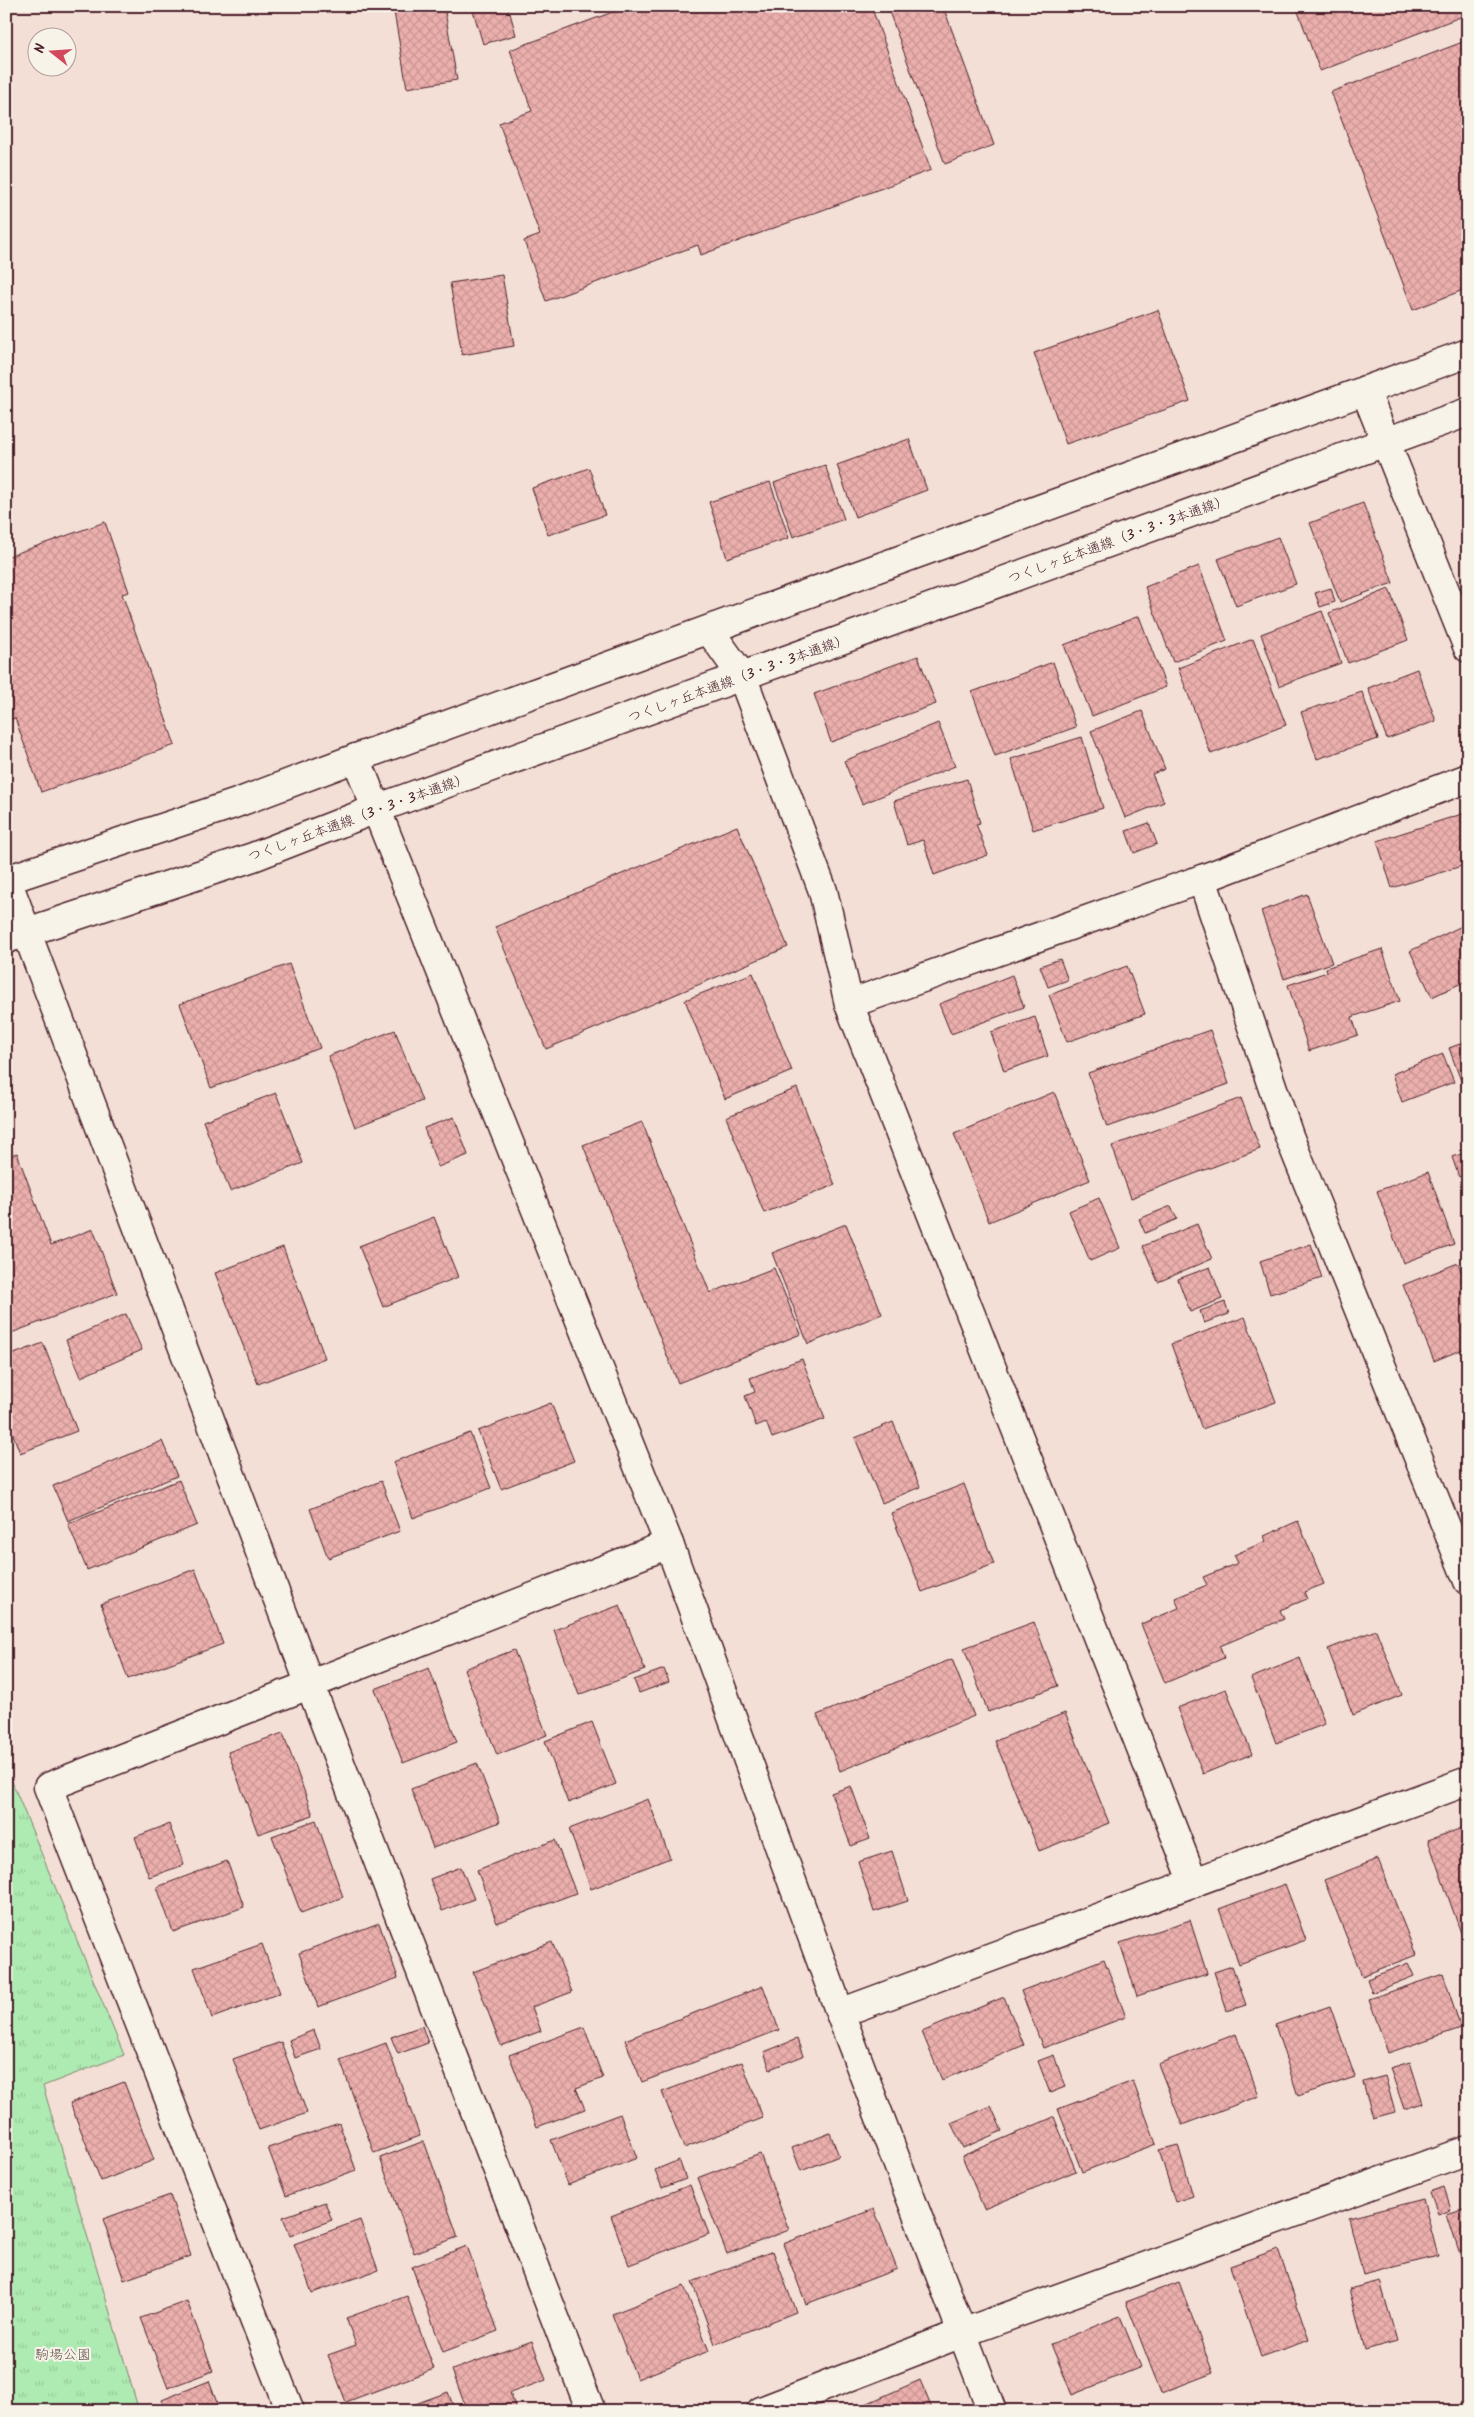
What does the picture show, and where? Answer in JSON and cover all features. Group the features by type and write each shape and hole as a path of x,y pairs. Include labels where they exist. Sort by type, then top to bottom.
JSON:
{"street":[{"path":"591,2411 17,935 7,880 234,804 1468,353"},
{"path":"1365,390 1468,648"},
{"name":"つくしヶ丘本通線（3・3・3本通線）","path":"17,935 253,856 376,809 1468,412"},
{"path":"709,630 742,676 824,891 850,1004 1194,1883"},
{"path":"356,758 669,1544 840,2013 992,2411"},
{"path":"850,1004 1202,879 1468,778"},
{"path":"1202,879 1289,1136 1468,1581"},
{"path":"290,2411 48,1787 669,1544"},
{"path":"840,2013 1468,1782"},
{"path":"761,2411 962,2333 1468,2150"}],"green space":[{"name":"駒場公園","path":"6,1767 124,2055 43,2086 139,2411 6,2411"}],"building":[{"path":"393,6 444,6 457,80 407,88"},
{"path":"508,6 516,35 483,44 472,7"},
{"path":"629,6 871,6 931,170 701,255 698,245 546,301 524,241 540,235 499,123 532,111 510,50"},
{"path":"887,6 943,6 994,145 945,164"},
{"path":"1296,6 1468,6 1468,14 1320,71"},
{"path":"1468,40 1468,288 1413,310 1331,92"},
{"path":"502,275 514,346 462,355 450,283"},
{"path":"1158,310 1190,401 1066,444 1034,353"},
{"path":"909,439 927,490 855,517 837,465"},
{"path":"825,465 844,519 793,537 774,483"},
{"path":"589,468 605,515 548,535 532,488"},
{"path":"770,482 789,538 727,558 709,502"},
{"path":"1363,503 1393,583 1340,602 1310,523"},
{"path":"105,522 129,592 122,594 175,745 41,792 15,718 6,721 6,557"},
{"path":"1278,537 1296,584 1236,606 1218,559"},
{"path":"1199,566 1227,641 1173,662 1145,587"},
{"path":"1331,588 1335,602 1320,607 1315,593"},
{"path":"1389,589 1408,640 1348,663 1329,613"},
{"path":"1322,611 1341,663 1279,686 1261,634"},
{"path":"1139,616 1166,687 1092,716 1064,645"},
{"path":"1253,639 1286,725 1211,754 1178,668"},
{"path":"918,656 936,704 831,742 814,694"},
{"path":"1053,662 1076,727 995,756 972,692"},
{"path":"1417,669 1436,721 1387,739 1368,688"},
{"path":"1362,692 1378,739 1317,759 1301,712"},
{"path":"1142,711 1165,769 1152,774 1164,802 1125,818 1091,731"},
{"path":"938,723 955,766 862,804 844,761"},
{"path":"1082,737 1103,808 1033,830 1011,759"},
{"path":"967,779 980,823 976,824 988,855 934,875 923,840 907,845 894,801"},
{"path":"1465,813 1468,820 1468,864 1392,888 1377,841"},
{"path":"1149,823 1157,844 1134,853 1126,831"},
{"path":"737,826 788,947 546,1049 495,927"},
{"path":"1307,894 1332,963 1284,979 1261,911"},
{"path":"1468,923 1468,980 1432,997 1410,951"},
{"path":"1382,949 1400,1001 1352,1017 1358,1035 1309,1051 1288,985 1327,972 1326,968"},
{"path":"1060,959 1068,980 1048,987 1040,966"},
{"path":"289,964 320,1048 211,1088 180,1004"},
{"path":"1127,966 1145,1014 1067,1042 1049,995"},
{"path":"753,973 792,1071 725,1099 685,1000"},
{"path":"1012,975 1024,1007 951,1034 939,1004"},
{"path":"1035,1017 1048,1056 1004,1071 991,1032"},
{"path":"395,1030 422,1101 355,1127 328,1056"},
{"path":"1210,1030 1229,1084 1107,1127 1088,1073"},
{"path":"1468,1041 1468,1100 1449,1048"},
{"path":"1443,1054 1454,1082 1402,1102 1392,1074"},
{"path":"797,1088 835,1185 764,1213 726,1117"},
{"path":"1054,1092 1090,1180 989,1222 954,1134"},
{"path":"276,1093 303,1163 230,1191 203,1121"},
{"path":"1241,1098 1260,1149 1131,1198 1112,1146"},
{"path":"454,1117 468,1155 438,1167 424,1128"},
{"path":"642,1122 710,1293 774,1268 801,1334 678,1383 583,1145"},
{"path":"1468,1152 1468,1174 1459,1177 1452,1157"},
{"path":"17,1153 51,1245 93,1229 117,1293 6,1335 6,1157"},
{"path":"1428,1172 1454,1244 1403,1263 1377,1191"},
{"path":"1099,1198 1120,1248 1090,1261 1069,1211"},
{"path":"1171,1206 1177,1219 1145,1233 1139,1219"},
{"path":"434,1217 458,1277 383,1307 359,1246"},
{"path":"846,1224 882,1314 808,1344 772,1253"},
{"path":"1197,1224 1212,1259 1158,1282 1143,1246"},
{"path":"1311,1244 1322,1278 1270,1294 1260,1261"},
{"path":"283,1247 325,1358 258,1384 215,1273"},
{"path":"1458,1263 1468,1286 1468,1347 1434,1361 1403,1285"},
{"path":"1210,1267 1222,1299 1190,1312 1178,1279"},
{"path":"1225,1302 1229,1314 1204,1323 1200,1311"},
{"path":"126,1314 142,1350 81,1377 66,1340"},
{"path":"1245,1317 1276,1402 1202,1429 1171,1344"},
{"path":"43,1343 77,1431 20,1453 6,1416 6,1357"},
{"path":"802,1359 825,1419 772,1438 766,1422 756,1426 745,1396 755,1392 750,1378"},
{"path":"551,1403 574,1461 501,1489 478,1431"},
{"path":"893,1422 920,1487 882,1503 855,1438"},
{"path":"470,1433 491,1488 413,1518 393,1462"},
{"path":"162,1441 177,1476 68,1521 53,1486"},
{"path":"179,1480 197,1525 87,1570 68,1524"},
{"path":"381,1481 400,1531 328,1558 310,1509"},
{"path":"964,1484 994,1564 922,1592 891,1513"},
{"path":"1298,1521 1324,1584 1304,1592 1307,1599 1280,1610 1284,1619 1220,1646 1224,1658 1165,1683 1141,1624 1179,1608 1175,1598 1207,1585 1203,1577 1238,1563 1234,1555 1266,1541 1264,1536"},
{"path":"195,1569 223,1644 128,1679 101,1604"},
{"path":"620,1605 645,1670 579,1695 554,1630"},
{"path":"1034,1622 1058,1686 988,1712 964,1648"},
{"path":"1376,1630 1402,1695 1353,1715 1328,1649"},
{"path":"514,1650 547,1735 497,1755 464,1669"},
{"path":"1300,1658 1325,1724 1276,1743 1251,1678"},
{"path":"952,1659 974,1716 840,1771 817,1715"},
{"path":"429,1668 457,1742 403,1763 375,1689"},
{"path":"664,1669 669,1682 639,1693 634,1680"},
{"path":"1226,1689 1252,1754 1203,1774 1177,1708"},
{"path":"1065,1713 1109,1823 1039,1851 995,1741"},
{"path":"592,1722 616,1784 568,1803 545,1741"},
{"path":"283,1733 313,1815 258,1834 228,1752"},
{"path":"477,1763 500,1822 433,1848 411,1789"},
{"path":"851,1786 870,1839 851,1846 831,1793"},
{"path":"648,1799 670,1858 591,1889 569,1829"},
{"path":"316,1820 343,1897 301,1913 272,1836"},
{"path":"169,1824 184,1865 149,1877 135,1837"},
{"path":"1468,1826 1468,1950 1467,1950 1428,1840"},
{"path":"555,1840 576,1893 497,1923 477,1870"},
{"path":"892,1851 908,1901 874,1912 858,1862"},
{"path":"1378,1859 1416,1955 1362,1976 1324,1880"},
{"path":"227,1861 244,1907 173,1932 157,1887"},
{"path":"461,1867 474,1899 442,1911 430,1879"},
{"path":"1285,1884 1306,1940 1239,1964 1219,1909"},
{"path":"1190,1920 1207,1974 1137,1996 1120,1943"},
{"path":"379,1923 398,1978 318,2007 299,1953"},
{"path":"552,1942 572,1992 532,2007 541,2031 501,2046 473,1972"},
{"path":"262,1944 280,1993 212,2018 194,1968"},
{"path":"1104,1959 1126,2017 1043,2048 1021,1991"},
{"path":"1408,1963 1414,1976 1372,1993 1367,1979"},
{"path":"1232,1966 1246,2005 1227,2011 1214,1972"},
{"path":"1443,1974 1461,2028 1388,2053 1369,1999"},
{"path":"763,1986 779,2030 642,2082 625,2040"},
{"path":"1004,1997 1024,2045 942,2080 922,2032"},
{"path":"1330,2006 1355,2077 1298,2096 1275,2025"},
{"path":"422,2026 428,2043 398,2054 391,2037"},
{"path":"584,2027 603,2078 576,2088 585,2109 537,2127 509,2055"},
{"path":"314,2030 321,2049 295,2058 289,2040"},
{"path":"1236,2034 1259,2096 1182,2125 1158,2064"},
{"path":"797,2039 803,2056 770,2069 764,2052"},
{"path":"281,2042 307,2113 259,2130 233,2059"},
{"path":"386,2043 420,2136 374,2153 340,2060"},
{"path":"1054,2055 1065,2087 1050,2093 1038,2061"},
{"path":"742,2062 763,2118 684,2148 662,2092"},
{"path":"1410,2062 1423,2103 1404,2109 1390,2068"},
{"path":"1385,2076 1395,2112 1373,2118 1363,2082"},
{"path":"1133,2081 1156,2144 1082,2172 1058,2109"},
{"path":"124,2082 154,2160 101,2181 70,2103"},
{"path":"991,2106 1002,2131 963,2148 951,2123"},
{"path":"620,2114 637,2158 568,2185 551,2140"},
{"path":"1054,2117 1076,2171 984,2209 962,2156"},
{"path":"339,2123 356,2170 286,2196 268,2148"},
{"path":"830,2133 839,2156 801,2171 792,2148"},
{"path":"424,2141 458,2237 414,2253 380,2158"},
{"path":"1178,2145 1193,2196 1175,2202 1159,2150"},
{"path":"760,2154 789,2230 727,2254 697,2178"},
{"path":"679,2160 686,2179 662,2188 655,2170"},
{"path":"690,2185 709,2234 629,2265 611,2216"},
{"path":"1444,2187 1451,2209 1438,2214 1430,2192"},
{"path":"170,2195 191,2256 124,2280 103,2219"},
{"path":"1423,2199 1438,2256 1363,2275 1349,2218"},
{"path":"325,2202 332,2220 290,2236 283,2217"},
{"path":"1468,2207 1468,2279 1447,2214"},
{"path":"874,2209 897,2269 806,2304 783,2244"},
{"path":"360,2220 378,2270 312,2293 294,2244"},
{"path":"467,2246 498,2331 443,2352 412,2267"},
{"path":"1278,2249 1309,2340 1261,2357 1230,2266"},
{"path":"773,2251 796,2312 715,2344 692,2282"},
{"path":"1380,2281 1397,2341 1365,2350 1349,2289"},
{"path":"1179,2282 1213,2373 1161,2393 1126,2302"},
{"path":"684,2286 709,2351 637,2379 612,2314"},
{"path":"407,2296 434,2369 346,2402 328,2355 356,2345 346,2318"},
{"path":"187,2301 213,2371 168,2388 141,2318"},
{"path":"1120,2316 1141,2367 1072,2395 1051,2344"},
{"path":"532,2341 546,2380 510,2393 517,2411 467,2411 452,2370"},
{"path":"920,2380 933,2411 850,2411"},
{"path":"209,2381 220,2411 166,2411 162,2400"},
{"path":"448,2392 455,2411 396,2411"}]}
